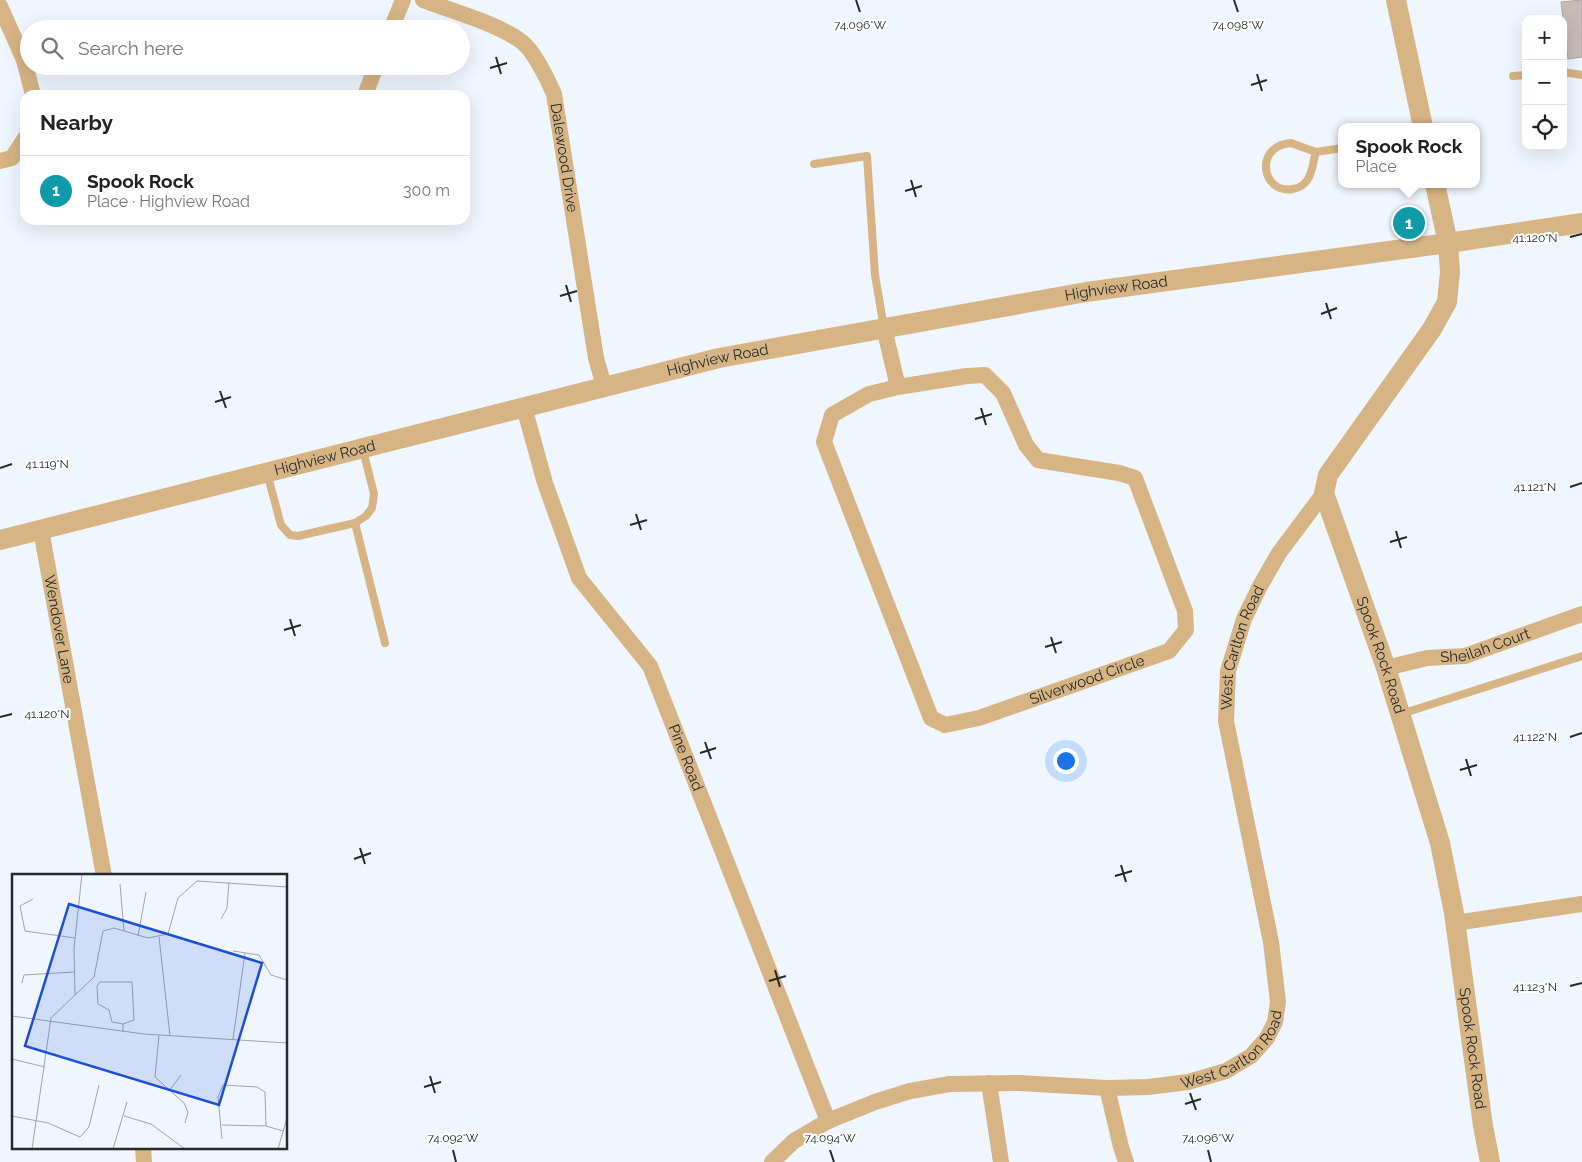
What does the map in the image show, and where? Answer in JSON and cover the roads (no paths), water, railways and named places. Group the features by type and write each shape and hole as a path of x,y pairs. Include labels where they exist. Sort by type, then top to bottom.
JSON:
{"street":[{"path":"395,20 403,0"},
{"name":"Dalewood Drive","path":"423,0 496,27 524,42 541,67 554,94 596,358 604,386"},
{"path":"1396,0 1422,123"},
{"path":"0,6 20,51"},
{"path":"28,75 32,90"},
{"path":"367,90 373,75"},
{"path":"0,161 12,158 20,146"},
{"path":"1324,493 1328,475 1432,329 1447,302 1450,272 1448,243 1436,188"},
{"name":"Highview Road","path":"0,540 719,358 1086,292 1582,223"},
{"path":"884,328 898,387"},
{"name":"Silverwood Circle","path":"984,375 1003,393 1026,445 1038,460 1119,473 1135,478 1185,611 1186,630 1169,650 979,718 945,725 931,718 824,442 832,415 869,394 898,387 984,375"},
{"name":"Pine Road","path":"524,407 546,482 579,578 650,666 828,1121"},
{"name":"Spook Rock Road","path":"1324,493 1386,668 1440,843 1455,923 1483,1126 1490,1162"},
{"name":"West Carlton Road","path":"772,1162 794,1141 828,1121 875,1102 910,1091 950,1084 1062,1084 1107,1088 1148,1087 1188,1082 1226,1071 1251,1056 1267,1038 1275,1022 1278,1002 1272,942 1226,721 1228,671 1244,619 1260,586 1279,553 1324,493"},
{"name":"Wendover Lane","path":"41,530 104,874"},
{"name":"Sheilah Court","path":"1386,668 1427,658 1465,656 1582,614"},
{"path":"1455,923 1582,904"},
{"path":"989,1083 1001,1162"},
{"path":"1107,1088 1126,1162"}],"lane":[{"path":"1567,73 1582,75"},
{"path":"1513,76 1522,75"},
{"path":"1316,152 1309,177 1305,184 1298,188 1290,190 1275,186 1266,173 1265,165 1267,158 1277,147 1283,144 1291,143 1316,152 1338,149"},
{"path":"814,164 867,156 874,275 884,328"},
{"path":"266,473 281,525 290,535 298,536 355,523 366,516 372,508 374,494 363,448"},
{"path":"355,523 385,643"},
{"path":"1401,714 1582,656"}],"place":[{"name":"Spook Rock","path":"1409,223"}]}
